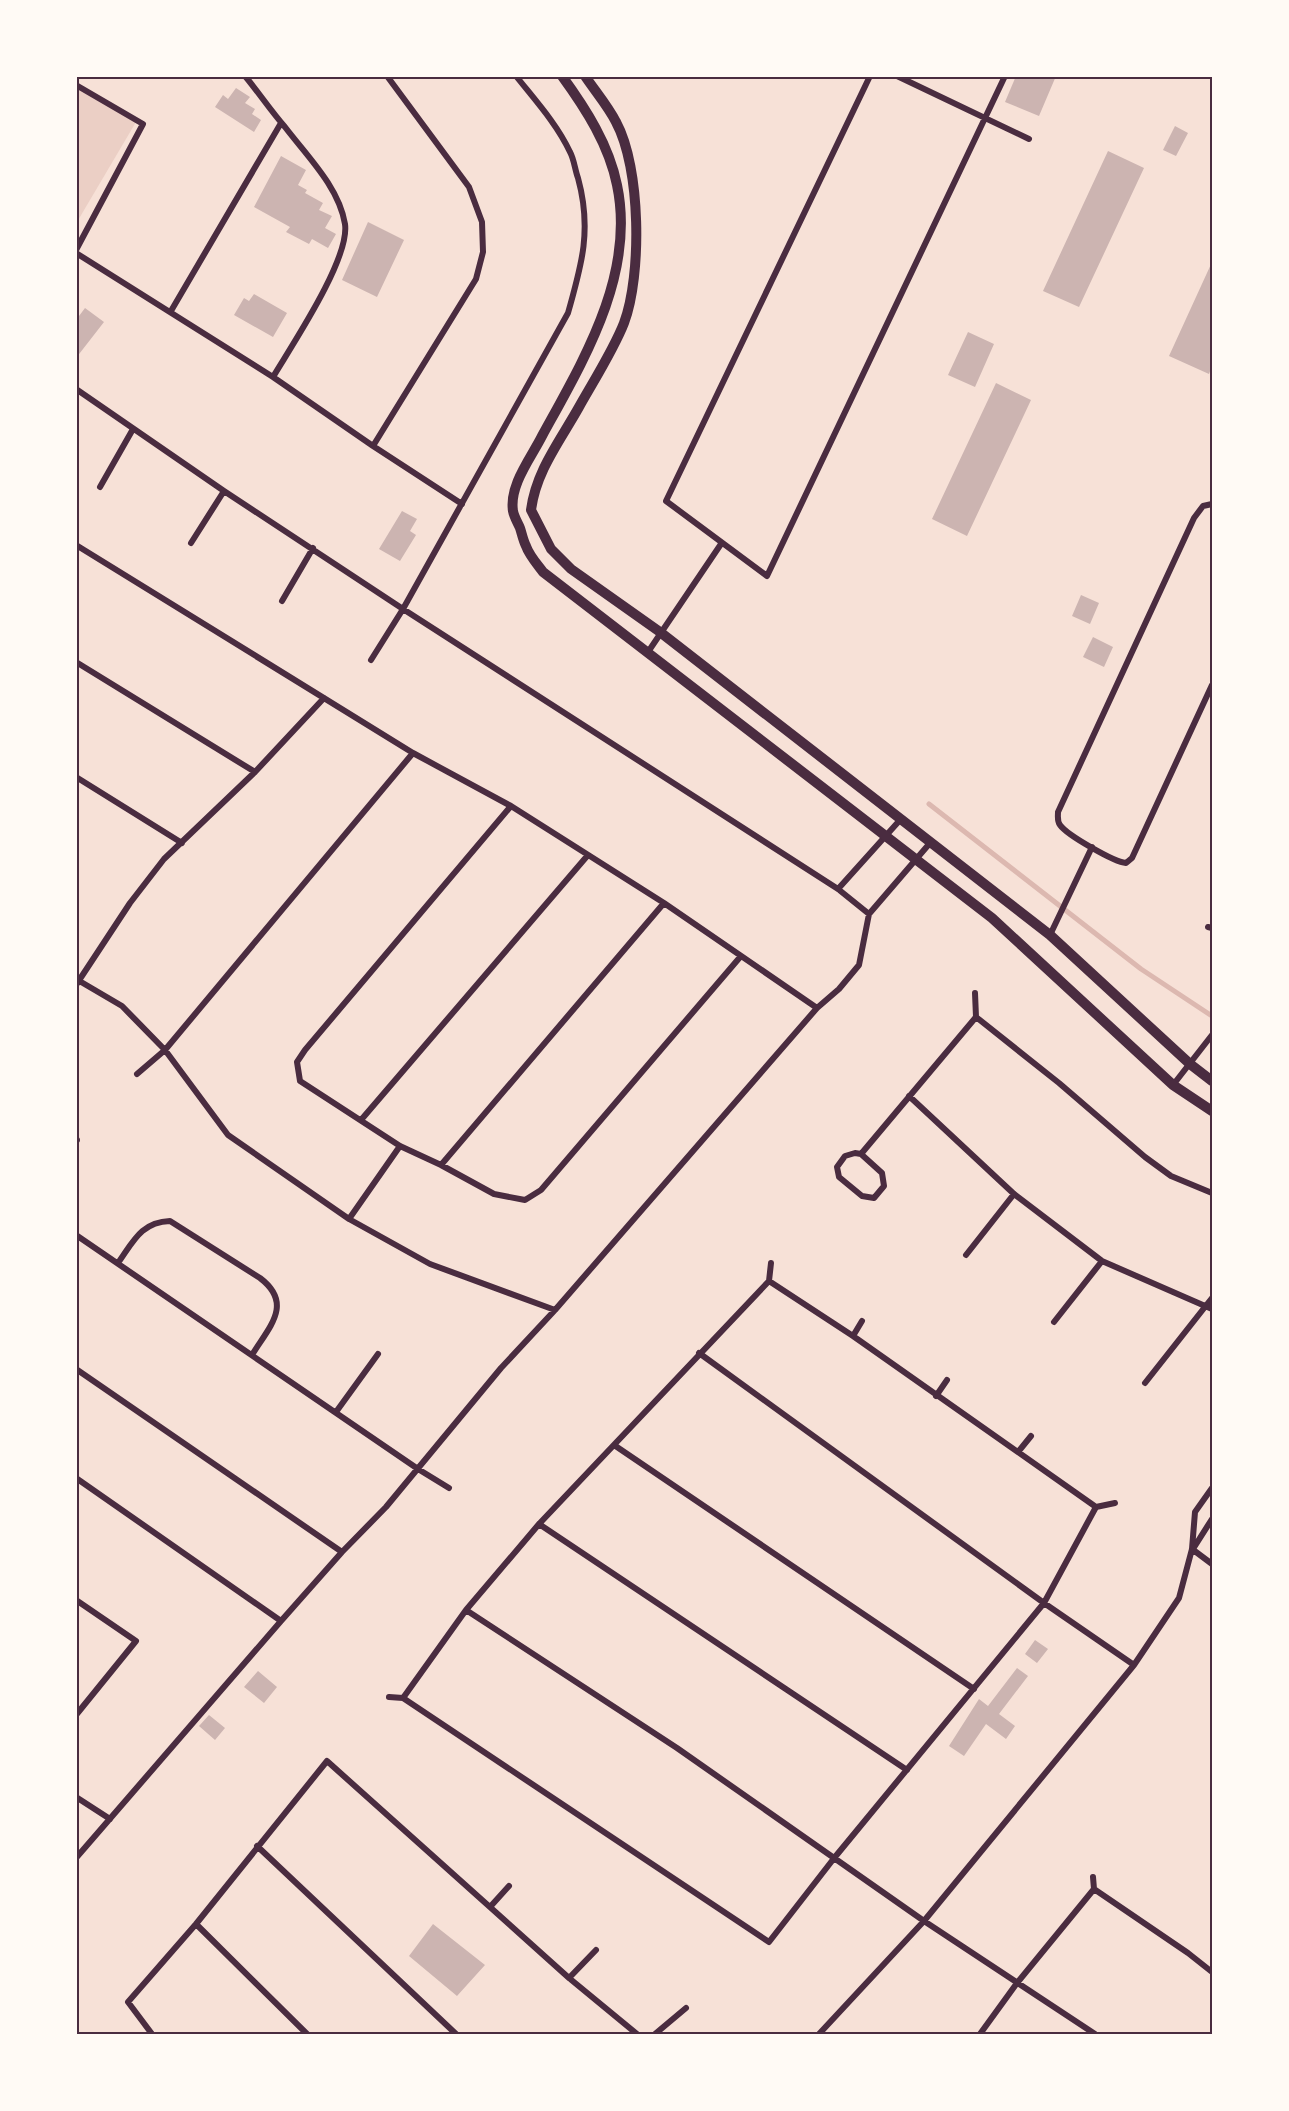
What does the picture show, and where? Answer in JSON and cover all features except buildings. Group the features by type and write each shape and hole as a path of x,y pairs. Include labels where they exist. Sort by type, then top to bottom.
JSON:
{"street":[{"path":"245,76 324,177 336,200 345,226 339,260 273,377"},
{"path":"373,446 476,279 483,252 482,222 469,187 387,76"},
{"path":"371,660 403,609 567,313 579,275 586,232 582,193 570,152 546,115 516,76"},
{"path":"562,76 592,120 604,149 617,185 620,230 616,266 608,303 586,354 522,473 515,495 513,512 526,547 543,572 992,918 1173,1085 1212,1111"},
{"path":"585,76 616,122 625,143 636,218 633,296 624,325 539,476 531,510 551,549 571,568 660,632 1050,935 1190,1064 1212,1081"},
{"path":"870,76 666,501 767,576 1005,76"},
{"path":"897,76 1029,139"},
{"path":"76,85 143,124 76,251 273,377 462,504"},
{"path":"171,311 281,123"},
{"path":"76,389 224,491 838,889 870,914"},
{"path":"100,487 133,429"},
{"path":"191,543 224,491"},
{"path":"1212,504 1203,506 1194,518 1058,812 1058,820 1065,830 1120,862 1126,863 1132,858 1212,685"},
{"path":"648,652 721,544"},
{"path":"76,545 413,753 511,806 664,903 817,1008"},
{"path":"282,601 313,548"},
{"path":"76,662 255,772"},
{"path":"324,698 255,772 164,859 78,982 122,1006 165,1050 228,1135 349,1219 430,1264 555,1310"},
{"path":"137,1074 165,1050 413,753"},
{"path":"76,777 182,843"},
{"path":"511,806 305,1050 297,1062 300,1081 400,1146 494,1194 525,1200 540,1190 741,956"},
{"path":"838,889 900,820"},
{"path":"76,1858 342,1552 386,1508 501,1368 555,1310 817,1008 859,965 870,914 930,843"},
{"path":"1050,935 1074,889 1092,847"},
{"path":"361,1120 588,855"},
{"path":"441,1165 664,903"},
{"path":"861,1154 976,1017 975,993"},
{"path":"976,1017 1059,1083 1145,1157 1172,1176 1212,1193"},
{"path":"1173,1085 1212,1035"},
{"path":"909,1096 1014,1194 1102,1262 1209,1307"},
{"path":"349,1219 400,1146"},
{"path":"861,1154 882,1173 884,1186 874,1198 862,1196 839,1177 837,1167 845,1156 861,1154"},
{"path":"966,1256 1014,1194"},
{"path":"118,1263 144,1228 157,1221 170,1221 260,1278 271,1286 277,1296 279,1311 252,1355"},
{"path":"76,1235 449,1488"},
{"path":"1054,1322 1102,1262"},
{"path":"403,1698 466,1610 539,1524 769,1281 771,1263"},
{"path":"769,1281 853,1336 1096,1507 1115,1503"},
{"path":"1145,1383 1209,1307 1212,1298"},
{"path":"853,1336 862,1321"},
{"path":"699,1353 1044,1603 1134,1665"},
{"path":"336,1412 378,1354"},
{"path":"76,1369 342,1552"},
{"path":"936,1396 947,1380"},
{"path":"1018,1452 1031,1436"},
{"path":"614,1445 974,1689"},
{"path":"76,1478 281,1621"},
{"path":"819,2034 924,1922 1134,1665 1179,1598 1192,1549 1195,1512 1212,1488"},
{"path":"389,1697 403,1698 769,1942 835,1857 1044,1603 1096,1507"},
{"path":"1192,1549 1212,1519"},
{"path":"539,1524 908,1770"},
{"path":"1192,1549 1212,1564"},
{"path":"76,1600 136,1641 76,1715"},
{"path":"466,1610 677,1748 835,1857 924,1922 1095,2034"},
{"path":"152,2034 128,2002 196,1924 327,1761 569,1978 637,2034"},
{"path":"76,1797 110,1819"},
{"path":"257,1846 456,2034"},
{"path":"980,2034 1017,1983 1094,1889 1093,1877"},
{"path":"490,1907 509,1886"},
{"path":"1094,1889 1212,1972"},
{"path":"196,1924 307,2034"},
{"path":"569,1978 596,1950"},
{"path":"654,2034 686,2008"}],"shaded area":[{"path":"77,87 136,122 77,222"}],"waterway":[{"path":"929,804 1141,969 1212,1016"}]}
